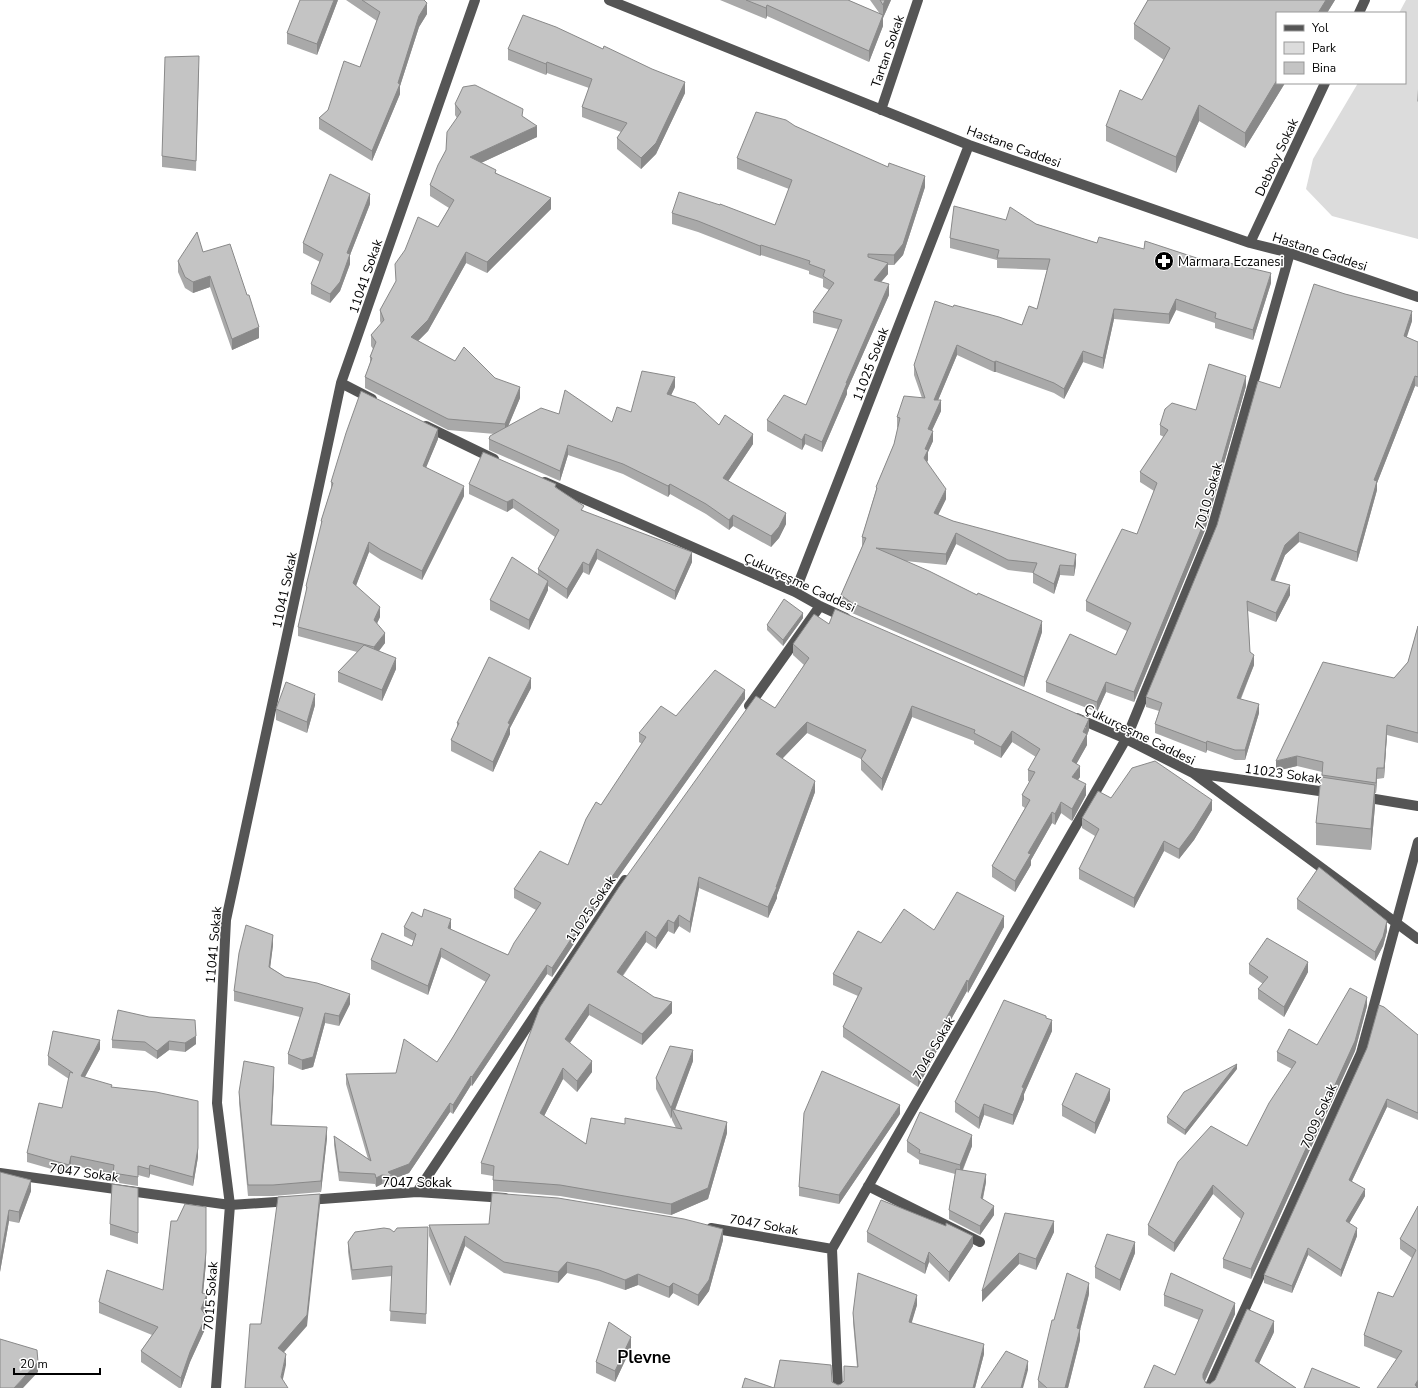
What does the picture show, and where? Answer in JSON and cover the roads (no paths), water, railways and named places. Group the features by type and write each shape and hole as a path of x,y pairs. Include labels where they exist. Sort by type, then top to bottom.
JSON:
{"street":[{"name":"11041 Sokak","path":"230,1205 217,1103 226,920 341,383 475,0"},
{"name":"Tartan Sokak","path":"881,110 918,0"},
{"path":"1359,12 1365,0"},
{"name":"Hastane Caddesi","path":"613,1 969,145 1250,243 1290,253 1418,298"},
{"name":"Debboy Sokak","path":"1250,243 1326,84"},
{"name":"11025 Sokak","path":"795,592 969,145"},
{"name":"7010 Sokak","path":"1126,739 1211,532 1290,253"},
{"path":"341,383 383,404"},
{"path":"418,422 501,463"},
{"name":"Çukurçeşme Caddesi","path":"536,478 795,592 820,606 857,622"},
{"path":"742,715 820,606"},
{"name":"Çukurçeşme Caddesi","path":"1068,714 1126,739 1192,773 1418,939"},
{"name":"7046 Sokak","path":"832,1249 1126,739"},
{"name":"11023 Sokak","path":"1192,773 1418,806"},
{"name":"7009 Sokak","path":"1209,1388 1361,1053 1418,842"},
{"name":"11025 Sokak","path":"417,1192 628,875"},
{"name":"7047 Sokak","path":"0,1174 230,1205 417,1192 512,1199"},
{"path":"868,1186 980,1242"},
{"name":"7015 Sokak","path":"216,1388 230,1205"},
{"name":"7047 Sokak","path":"699,1226 832,1249"},
{"path":"832,1249 838,1388"}],"place":[{"name":"Marmara Eczanesi","path":"1164,261"}],"district":[{"name":"Plevne","path":"644,1357"}]}
